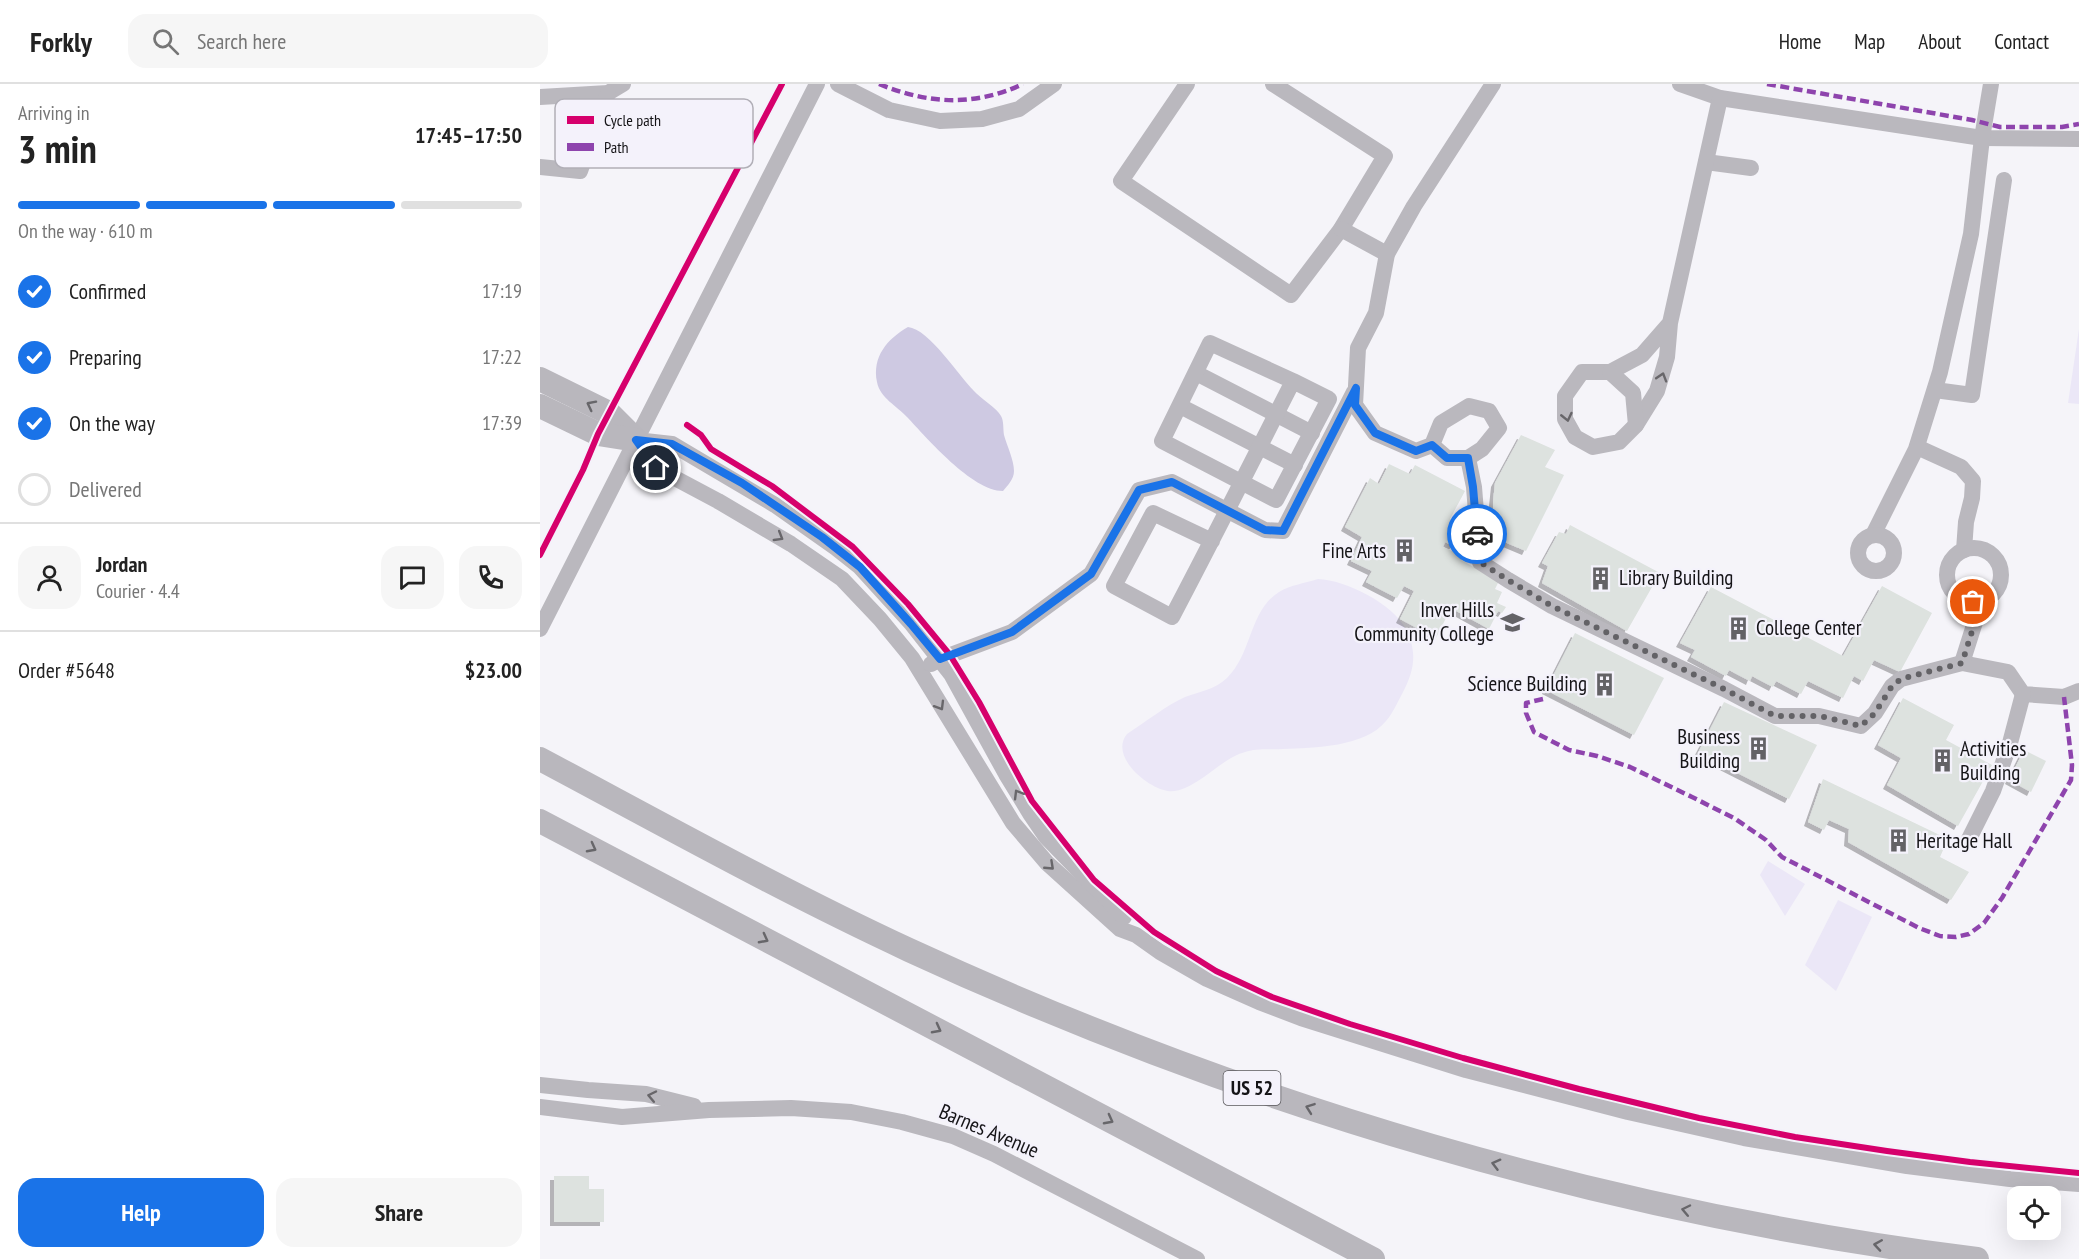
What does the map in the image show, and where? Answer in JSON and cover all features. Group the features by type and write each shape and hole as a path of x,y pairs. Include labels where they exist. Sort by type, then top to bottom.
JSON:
{"highway":[{"path":"540,379 609,413 636,440"},
{"path":"540,406 598,435 636,440"},
{"name":"US 52","path":"540,757 822,908 908,950 1124,1040 1324,1113 1460,1155 1602,1191 1765,1225 1977,1259"},
{"path":"543,822 1373,1259"}],"street":[{"path":"540,97 608,93 623,84"},
{"path":"540,629 817,84"},
{"path":"838,84 889,110 940,121 982,118 1019,109 1054,84"},
{"path":"1187,84 1121,181 1291,295 1341,229 1385,156 1273,84"},
{"path":"1432,445 1447,458 1468,458 1482,449 1499,428 1489,411 1469,406 1441,423 1432,445 1416,451 1375,433 1355,405 1358,348 1376,313 1387,254 1414,206 1493,84"},
{"path":"1680,84 1720,98 1982,138 2079,139"},
{"path":"1873,535 1917,447 1935,390 1971,234 1991,84"},
{"path":"606,99 608,93"},
{"path":"1670,323 1642,355 1610,372 1582,372 1565,396 1565,419 1575,437 1593,447 1619,442 1636,425 1657,391 1667,357 1670,323 1720,98"},
{"path":"1706,162 1751,168"},
{"path":"540,167 580,171 581,168"},
{"path":"1935,390 1972,395 2004,180"},
{"path":"1341,229 1387,254"},
{"path":"1210,343 1293,381 1329,399 1276,500 1162,441 1210,343"},
{"path":"1610,372 1633,393 1636,425"},
{"path":"1196,373 1312,433"},
{"path":"1212,541 1153,513 1114,586 1172,617 1228,511 1293,381"},
{"path":"920,671 940,659 1012,632 1091,574 1139,490 1172,482 1265,530 1283,531 1356,388"},
{"path":"1180,406 1295,465"},
{"path":"636,440 672,444 742,483 817,534 860,567 911,624 951,674 1036,823 1064,857 1131,924 1136,935"},
{"path":"636,440 656,468 791,544 842,579 880,619 912,658 1013,823 1031,846 1120,929 1136,935 1207,979 1266,1005 1398,1049 1518,1084 1629,1112 1787,1146 1907,1166 2010,1179 2079,1184"},
{"path":"1917,447 1961,467 1973,481 1972,498 1966,522 1965,550"},
{"path":"1468,458 1480,562 1552,606 1775,716 1820,716 1861,726 1875,713 1892,686 1901,679 1962,663 2008,672 2023,694 2010,743 1993,791 1968,841"},
{"path":"728,507 742,483"},
{"path":"1979,548 1988,551 1999,564 2000,582 1990,596 1982,600 1973,602 1957,595 1948,581 1950,563 1955,556 1965,550 1979,548"},
{"path":"1962,663 1982,600"},
{"path":"2023,694 2064,698 2079,691"},
{"path":"540,1085 646,1094 709,1110"},
{"path":"540,1107 622,1117 709,1110"},
{"name":"Barnes Avenue","path":"709,1110 791,1108 832,1111 877,1117 928,1129 973,1144 994,1154 1197,1259"}],"shaded area":[{"path":"908,327 916,330 934,344 974,391 1001,416 1014,471 1012,479 1003,491 991,489 964,473 889,401 879,388 876,373 879,357 888,343"},
{"path":"2079,329 2079,404 2068,403"},
{"path":"1318,579 1342,584 1368,595 1391,611 1406,629 1412,646 1412,670 1406,686 1386,721 1377,730 1352,741 1309,748 1256,750 1239,754 1195,783 1177,791 1159,789 1133,770 1123,752 1123,743 1127,734 1178,700 1212,688 1227,678 1241,657 1256,621 1269,600 1279,592 1293,586"},
{"path":"1768,861 1805,884 1785,916 1760,875"},
{"path":"1838,900 1872,917 1836,991 1805,965"}],"building":[{"path":"1521,435 1555,450 1545,467 1564,475 1526,551 1495,538 1504,521 1493,510 1495,483"},
{"name":"Fine Arts","path":"1389,464 1410,474 1415,465 1465,491 1450,519 1456,522 1453,530 1460,533 1453,546 1445,542 1443,547 1463,556 1461,560 1499,581 1495,589 1502,592 1497,603 1506,607 1502,613 1498,611 1489,629 1451,608 1436,638 1400,619 1414,591 1404,586 1397,598 1366,582 1372,571 1351,561 1362,537 1345,527 1370,478 1379,484"},
{"name":"Library Building","path":"1570,525 1660,573 1627,631 1542,583 1548,566 1542,563 1559,532 1566,534"},
{"name":"College Center","path":"1882,586 1932,613 1900,672 1874,660 1863,681 1854,676 1843,698 1808,681 1801,694 1776,681 1773,687 1752,676 1750,681 1729,670 1726,676 1691,657 1695,650 1680,643 1711,587 1843,656"},
{"name":"Science Building","path":"1575,633 1664,678 1634,735 1546,690"},
{"name":"Activities Building","path":"1903,698 1954,725 1946,740 1992,765 1958,826 1887,785 1901,758 1878,745"},
{"name":"Business Building","path":"1724,702 1817,745 1789,799 1698,753"},
{"path":"2024,750 2046,761 2031,792 2009,780"},
{"name":"Heritage Hall","path":"1823,779 1948,839 1940,857 1969,872 1951,900 1848,842 1849,829 1829,820 1824,830 1808,822"},
{"path":"554,1176 589,1176 589,1189 604,1189 604,1222 554,1222"}],"marked path":[{"path":"879,84 916,96 951,100 986,97 1023,84"},
{"path":"1767,84 1972,120 2000,127 2062,127 2079,124"},
{"path":"1543,699 1526,703 1526,713 1534,732 1569,750 1630,767 1692,797 1734,818 1766,840 1782,857 1919,928 1940,936 1956,937 1969,934 1984,923 2002,898 2071,780 2072,765 2064,697"}],"cycle path":[{"path":"753,139 782,84"},
{"path":"540,555 583,470 598,434 738,168"},
{"path":"687,425 701,435 711,449 772,486 853,547 908,604 950,655 979,702 1032,801 1094,880 1154,932 1216,971 1272,997 1350,1024 1463,1058 1699,1118 1795,1137 1887,1151 2079,1173"}],"way so far":[{"path":"1477,534 1480,562 1508,580 1552,606 1775,716 1820,716 1861,726 1875,713 1892,686 1901,679 1962,663 1982,600 1973,602"}],"place":[{"name":"Fine Arts","path":"1404,551"},
{"name":"Library Building","path":"1601,578"},
{"name":"Inver Hills Community College","path":"1512,622"},
{"name":"College Center","path":"1738,628"},
{"name":"Science Building","path":"1605,684"},
{"name":"Business Building","path":"1758,749"},
{"name":"Activities Building","path":"1942,761"},
{"name":"Heritage Hall","path":"1898,841"}],"route":[{"path":"656,468 636,440 672,444 742,483 775,505 860,567 940,659 1012,632 1091,574 1139,490 1172,482 1265,530 1283,531 1356,388 1355,405 1375,433 1416,451 1432,445 1447,458 1468,458 1477,534"}]}
